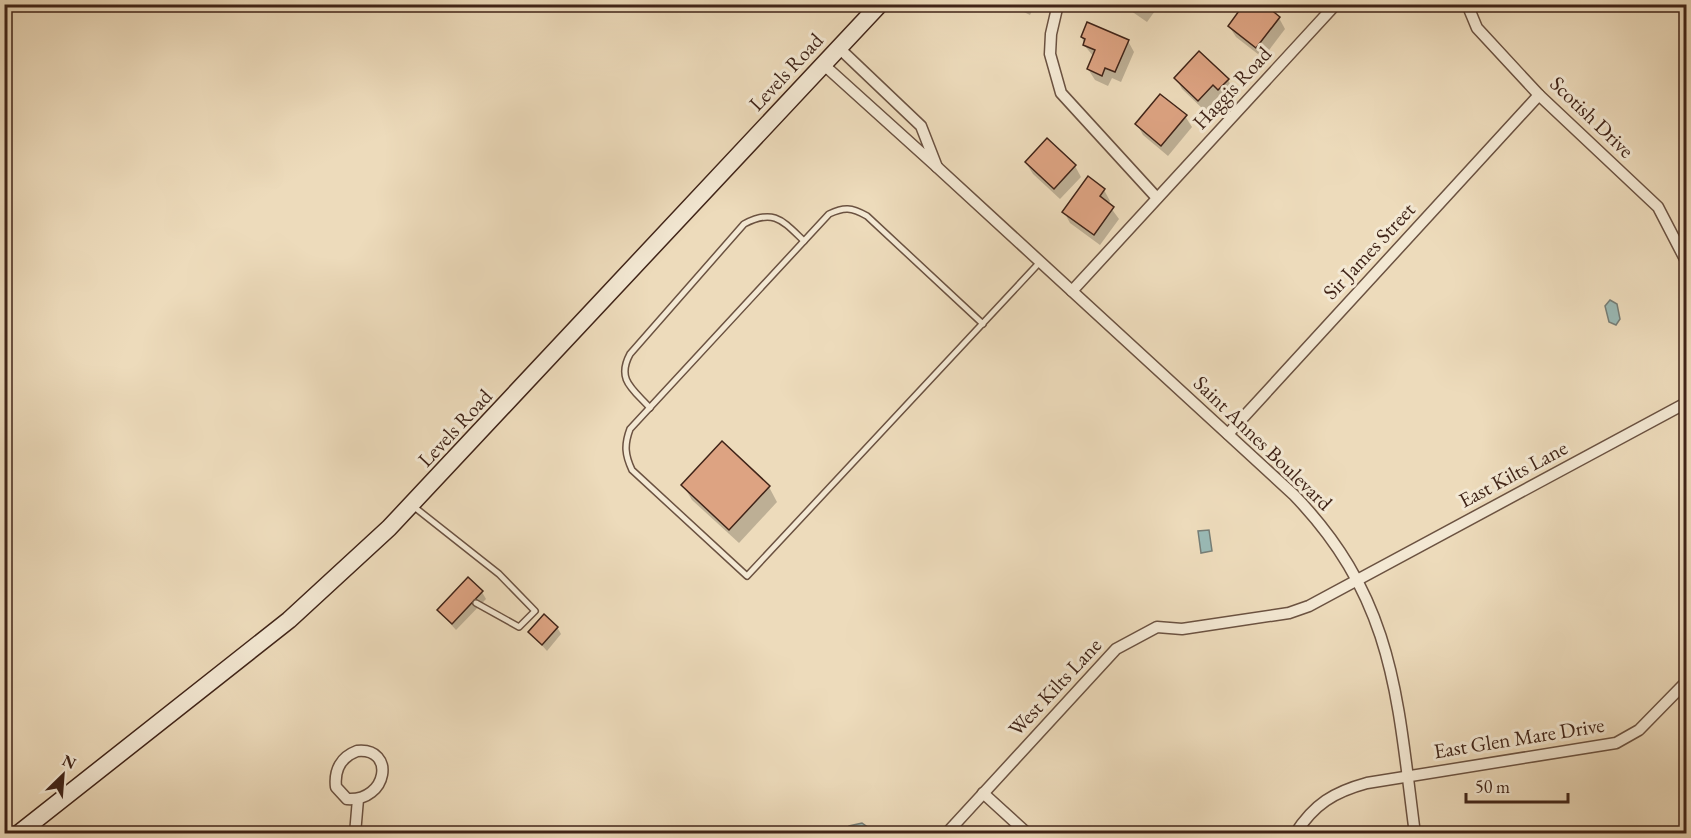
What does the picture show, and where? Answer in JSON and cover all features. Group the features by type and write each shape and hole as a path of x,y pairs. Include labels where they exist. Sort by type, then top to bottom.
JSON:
{"main road":[{"name":"Levels Road","path":"18,834 289,620 412,505 880,4"}],"street":[{"path":"1058,4 1051,34 1050,54 1061,93 1157,198"},
{"name":"Haggis Road","path":"1072,291 1336,4"},
{"name":"Scotish Drive","path":"1467,4 1477,28 1539,95 1658,207 1686,261"},
{"name":"Saint Annes Boulevard","path":"839,48 921,126 937,167"},
{"name":"Saint Annes Boulevard","path":"824,65 1228,434 1314,516 1346,559 1358,580 1370,603 1390,661 1415,834"},
{"name":"Sir James Street","path":"1228,434 1539,95"},
{"name":"East Kilts Lane","path":"1358,580 1686,403"},
{"name":"West Kilts Lane","path":"946,834 1116,649 1157,627 1182,629 1289,613 1309,606 1358,580"},
{"name":"East Glen Mare Drive","path":"1295,834 1317,806 1339,791 1366,783 1616,743 1639,729 1686,682"},
{"path":"371,752 382,764 381,780 372,794 358,799 347,799 342,796 336,787 336,774 341,762 350,754 371,752"},
{"path":"983,793 1028,834"},
{"path":"355,834 358,799"}],"lane":[{"path":"983,324 867,216 855,209 843,207 829,214 630,429 625,442 626,457 632,470 747,576 983,324 1040,262"},
{"path":"650,408 628,384 624,374 625,364 630,354 744,224 757,218 771,216 782,220 804,241"},
{"path":"412,505 492,568 535,611 519,627 476,603"}],"water":[{"path":"1610,300 1617,304 1620,319 1616,325 1609,322 1605,306"},
{"path":"1209,530 1212,551 1201,553 1198,531"},
{"path":"862,823 869,828 866,833 846,833 849,826"}],"building":[{"path":"1244,4 1264,4 1280,17 1256,48 1228,26"},
{"path":"1087,22 1129,40 1115,72 1105,68 1102,76 1087,69 1095,50 1083,45 1085,39 1081,37"},
{"path":"1199,51 1229,79 1218,90 1213,85 1198,101 1174,78"},
{"path":"1160,94 1187,115 1161,146 1135,124"},
{"path":"1047,138 1076,165 1054,189 1025,162"},
{"path":"1088,176 1105,189 1100,196 1114,207 1094,235 1062,212"},
{"path":"722,441 770,486 729,530 681,485"},
{"path":"468,577 483,591 452,624 437,610"},
{"path":"544,614 558,627 542,645 528,632"}]}
